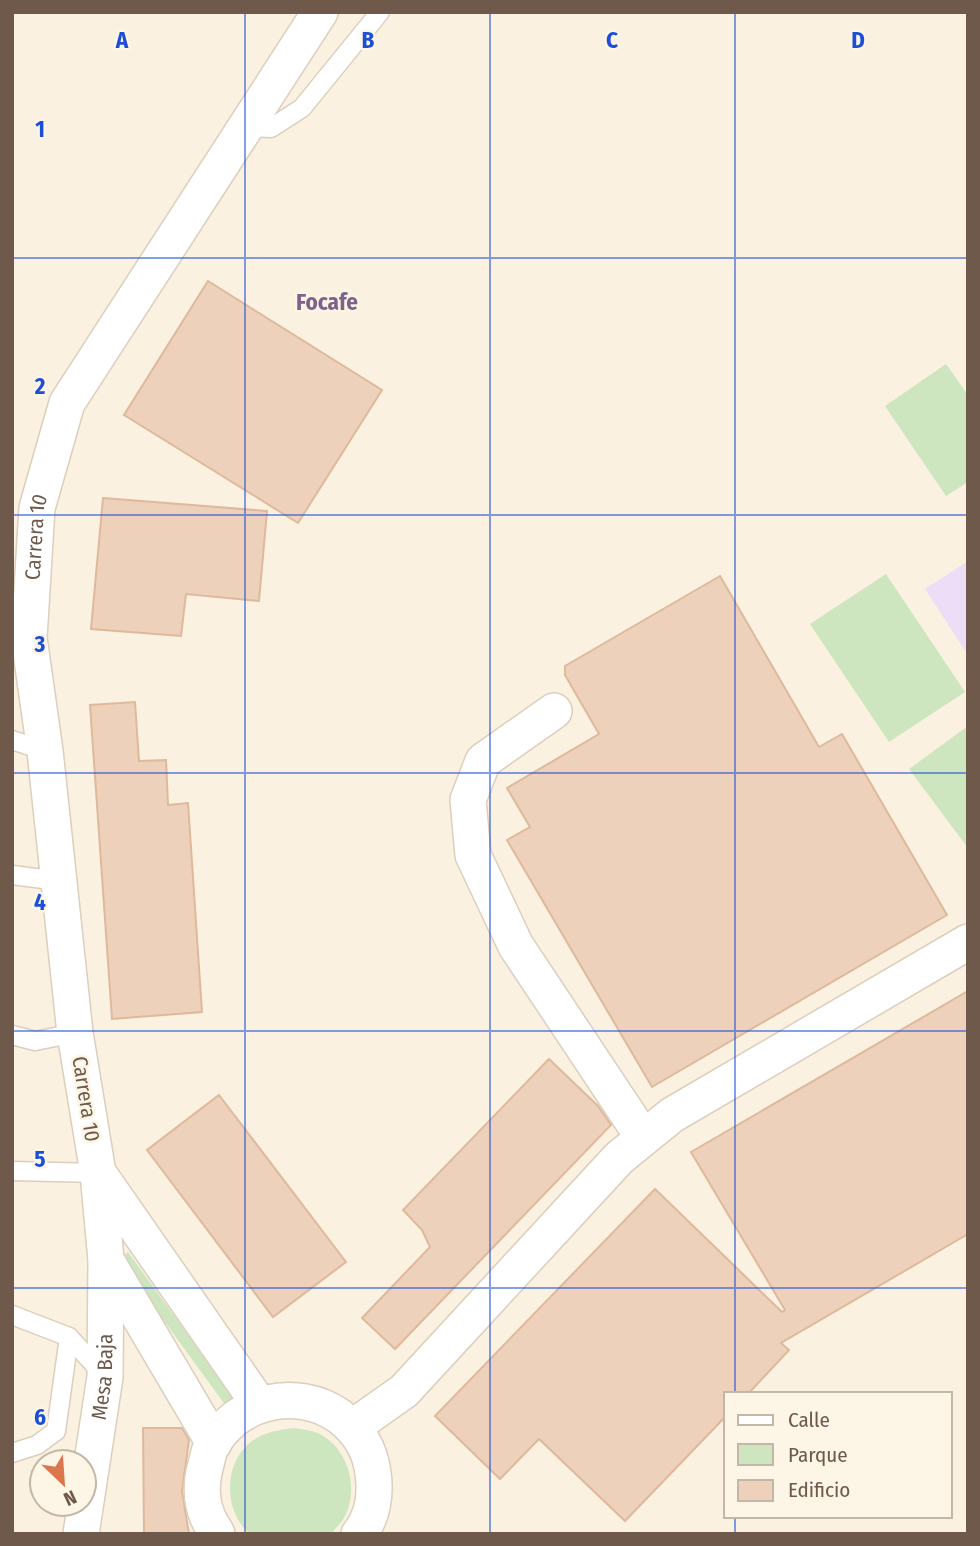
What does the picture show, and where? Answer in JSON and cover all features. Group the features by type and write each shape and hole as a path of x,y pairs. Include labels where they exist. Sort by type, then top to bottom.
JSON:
{"street":[{"name":"Carrera 10","path":"106,1260 98,1173 75,1033 46,751 22,594 37,508 67,403 320,12"},
{"path":"554,711 482,761 468,800 473,855 516,946 643,1137"},
{"path":"353,1427 404,1391 619,1158 643,1137 672,1115 968,942"},
{"path":"98,1173 260,1404"},
{"path":"106,1260 214,1443"},
{"name":"Mesa Baja","path":"81,1534 105,1377 106,1260"},
{"path":"218,1534 206,1514 202,1481 210,1448 230,1421 260,1404 293,1399 326,1407 353,1427 371,1457 376,1492 366,1525 359,1534"}],"lane":[{"path":"246,127 271,128 302,108 380,12"},
{"path":"12,740 46,751"},
{"path":"12,875 59,881"},
{"path":"12,1035 34,1041 75,1033"},
{"path":"12,1171 98,1173"},
{"path":"12,1315 69,1337 105,1377"},
{"path":"12,1453 37,1445 56,1432 69,1337"}],"shaded area":[{"path":"968,561 968,655 925,589"}],"green space":[{"path":"946,364 968,395 968,482 946,496 885,406"},
{"path":"886,574 965,692 889,742 810,624"},
{"path":"968,726 968,848 909,769"},
{"path":"128,1252 235,1400 226,1406 119,1259"},
{"path":"294,1428 315,1432 326,1438 343,1456 351,1480 349,1505 345,1516 331,1534 250,1534 241,1525 231,1500 230,1487 236,1461 242,1450 257,1438"}],"building":[{"path":"208,281 382,390 298,523 124,415"},
{"path":"103,498 267,511 259,601 186,594 181,636 91,629"},
{"path":"720,576 819,747 842,734 947,915 652,1087 507,840 530,827 507,788 599,734 565,675 565,666"},
{"path":"135,702 139,761 166,760 168,805 188,803 202,1012 112,1019 90,705"},
{"path":"968,991 968,1234 781,1343 789,1350 750,1392 724,1392 724,1418 625,1521 539,1439 500,1479 435,1416 655,1189 782,1312 785,1310 691,1152"},
{"path":"549,1059 598,1106 611,1125 395,1349 362,1318 430,1247 422,1230 403,1210"},
{"path":"219,1095 346,1262 273,1317 147,1150"},
{"path":"143,1428 182,1428 189,1440 182,1491 189,1534 144,1534"}],"district":[{"name":"Focafe","path":"327,302"}]}
